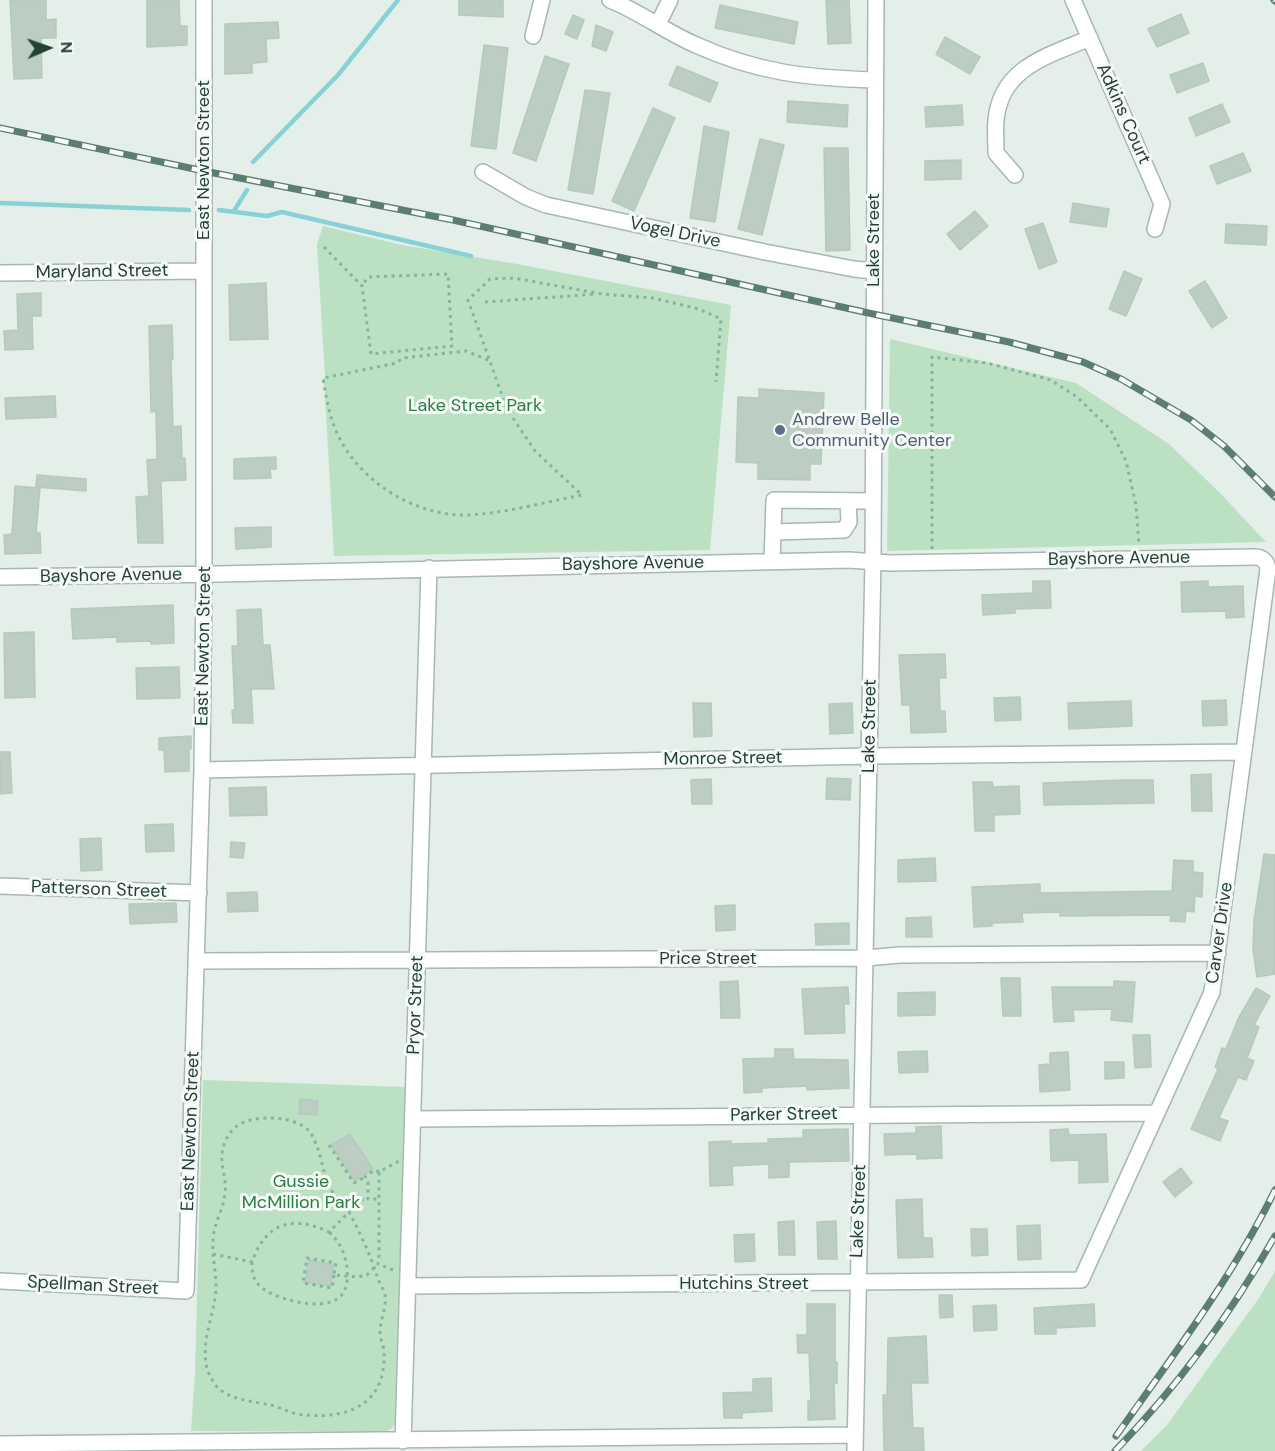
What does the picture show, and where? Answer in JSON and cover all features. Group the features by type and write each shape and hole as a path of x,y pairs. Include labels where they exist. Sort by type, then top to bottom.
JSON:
{"street":[{"name":"East Newton Street","path":"186,1291 202,770 204,0"},
{"path":"533,36 542,0"},
{"path":"610,0 693,44 744,65 818,78 875,80"},
{"path":"658,24 670,0"},
{"name":"Lake Street","path":"855,1451 873,561 876,0"},
{"name":"Adkins Court","path":"1073,0 1162,204 1155,229"},
{"path":"1015,175 996,153 996,120 1000,100 1007,87 1031,63 1089,38"},
{"name":"Vogel Drive","path":"483,172 526,197 546,205 765,252 874,271"},
{"name":"Maryland Street","path":"0,273 204,271"},
{"path":"772,561 774,500 872,501"},
{"path":"773,532 844,530 849,522 848,501"},
{"name":"Bayshore Avenue","path":"0,577 772,561 1256,556 1265,560"},
{"name":"Carver Drive","path":"1081,1280 1212,992 1268,569 1265,560"},
{"name":"Pryor Street","path":"403,1441 429,568"},
{"name":"Monroe Street","path":"202,770 870,756 1244,752"},
{"name":"Patterson Street","path":"0,886 199,893"},
{"name":"Price Street","path":"197,961 866,958 1218,953"},
{"name":"Parker Street","path":"413,1119 1155,1113"},
{"name":"Hutchins Street","path":"408,1286 1081,1280"},
{"name":"Spellman Street","path":"0,1281 186,1291"},
{"path":"0,1444 854,1435"}],"path":[{"path":"324,247 362,286 371,354 452,346 448,274 368,277 362,286"},
{"path":"488,360 466,351 402,358 397,363 323,378 328,409 337,433 351,457 368,476 398,497 418,507 436,512 468,515 495,512 582,495 535,451 507,409 468,300 490,279 514,278 602,294 653,298 699,309 722,319 716,382"},
{"path":"485,302 602,294"},
{"path":"942,549 931,549 932,357 987,363 1051,380 1077,397 1110,429 1126,461 1136,506 1139,546"},
{"path":"889,438 932,436"},
{"path":"279,1118 309,1132 318,1149 328,1186 349,1212 359,1230 384,1293 385,1308 380,1324 380,1337 384,1351 383,1370 373,1396 363,1405 341,1414 303,1415 284,1408 227,1395 214,1384 209,1375 206,1360 206,1338 216,1287 212,1239 225,1193 221,1162 226,1139 235,1127 248,1120 279,1118"},
{"path":"329,1145 354,1183 374,1170 379,1172 400,1160"},
{"path":"334,1275 348,1277 367,1275 378,1264 379,1172"},
{"path":"365,1177 368,1182 368,1199"},
{"path":"329,1232 361,1200 379,1199"},
{"path":"289,1222 313,1225 329,1232 346,1257 348,1277 344,1292 336,1300 325,1303 298,1303 259,1286 252,1275 252,1262 268,1233 289,1222"},
{"path":"213,1254 252,1262"},
{"path":"307,1258 336,1263 334,1275 332,1288 303,1283 307,1258"},
{"path":"378,1264 397,1271"}],"green space":[{"name":"Lake Street Park","path":"323,226 402,245 517,264 731,305 710,550 334,556 317,244"},
{"path":"890,339 1076,383 1169,444 1266,542 887,551"},
{"name":"Gussie McMillion Park","path":"203,1080 405,1087 395,1423 386,1432 191,1431 195,1372"},
{"path":"1275,1271 1275,1451 1141,1451 1167,1425 1259,1298"}],"building":[{"path":"10,0 46,0 46,20 56,19 56,38 41,38 42,78 14,79"},
{"path":"147,0 179,0 180,26 187,26 187,45 147,47"},
{"path":"459,0 503,0 503,17 459,15"},
{"path":"826,0 849,0 851,43 828,44"},
{"path":"720,5 798,22 794,44 715,28"},
{"path":"1181,14 1189,33 1157,47 1148,29"},
{"path":"573,15 584,20 577,39 565,34"},
{"path":"278,22 279,38 266,39 267,62 252,63 252,73 225,74 225,24"},
{"path":"596,25 613,32 606,51 592,46"},
{"path":"945,37 980,57 970,74 936,54"},
{"path":"484,45 508,48 496,149 471,146"},
{"path":"545,56 569,64 536,161 513,153"},
{"path":"1203,63 1209,81 1177,93 1170,75"},
{"path":"677,66 718,83 710,102 669,85"},
{"path":"585,90 610,93 593,194 568,190"},
{"path":"788,101 848,105 847,127 787,122"},
{"path":"1222,104 1230,122 1196,136 1189,118"},
{"path":"962,105 963,125 926,127 925,107"},
{"path":"653,108 675,118 634,211 612,201"},
{"path":"704,126 729,132 715,222 690,218"},
{"path":"760,139 784,145 762,235 738,229"},
{"path":"824,148 848,148 850,250 826,251"},
{"path":"1243,153 1251,171 1217,184 1210,166"},
{"path":"961,160 961,179 925,180 925,161"},
{"path":"1073,203 1109,209 1106,227 1070,222"},
{"path":"975,211 988,226 960,250 947,234"},
{"path":"1043,223 1057,262 1039,269 1025,229"},
{"path":"1226,224 1267,226 1266,245 1225,243"},
{"path":"1124,271 1142,279 1126,316 1109,309"},
{"path":"1205,281 1227,318 1212,328 1189,291"},
{"path":"266,283 268,339 230,340 229,285"},
{"path":"41,293 41,316 32,316 33,349 5,350 4,331 18,330 17,294"},
{"path":"172,325 173,427 181,426 182,458 185,458 186,480 161,481 163,543 138,543 136,497 149,496 147,460 157,459 156,411 151,412 149,326"},
{"name":"Andrew Belle Community Center","path":"759,389 824,393 821,464 810,464 810,480 758,479 758,463 736,462 738,397 759,398"},
{"path":"55,396 56,417 6,419 5,398"},
{"path":"276,457 276,469 270,469 271,478 234,479 234,459"},
{"path":"37,475 86,479 86,491 36,487"},
{"path":"15,486 40,488 36,533 40,533 41,553 5,554 4,535 12,534"},
{"path":"271,527 271,547 236,549 235,528"},
{"path":"1033,581 1050,581 1051,608 1015,609 1015,613 983,615 982,595 1033,593"},
{"path":"1208,581 1208,587 1243,586 1244,617 1226,618 1226,611 1182,612 1181,582"},
{"path":"173,605 174,643 117,642 117,637 73,639 71,609"},
{"path":"261,609 263,645 270,645 274,689 251,689 253,723 233,723 232,710 235,710 232,646 238,646 237,610"},
{"path":"34,632 35,697 5,698 4,633"},
{"path":"945,654 946,678 939,678 940,711 945,711 946,732 911,733 910,705 902,705 899,655"},
{"path":"179,667 180,698 137,699 136,668"},
{"path":"1020,697 1021,720 995,721 994,698"},
{"path":"1226,700 1227,725 1203,726 1202,701"},
{"path":"1131,701 1132,726 1069,729 1068,703"},
{"path":"693,703 711,703 712,736 694,737"},
{"path":"852,703 853,733 830,734 829,704"},
{"path":"191,736 189,771 165,772 164,750 159,750 159,738"},
{"path":"0,752 10,752 12,793 0,794"},
{"path":"1211,774 1212,811 1192,811 1191,775"},
{"path":"827,778 851,779 850,800 826,799"},
{"path":"711,779 712,804 692,804 691,780"},
{"path":"1153,780 1154,803 1044,805 1043,783"},
{"path":"973,782 992,782 993,787 1019,786 1020,814 994,815 994,831 975,831"},
{"path":"266,787 267,815 230,816 229,788"},
{"path":"173,824 174,851 146,852 145,825"},
{"path":"101,838 102,870 81,871 80,839"},
{"path":"231,842 245,843 243,858 230,857"},
{"path":"1264,854 1275,855 1275,974 1257,977 1253,950 1254,920"},
{"path":"935,858 936,881 898,882 898,860"},
{"path":"1174,860 1193,861 1193,872 1203,873 1202,897 1195,896 1194,912 1186,911 1185,922 1170,921 1171,915 1060,916 1060,912 1022,913 1023,922 992,923 992,926 974,927 972,887 1040,884 1040,893 1172,891"},
{"path":"257,892 258,911 228,912 227,893"},
{"path":"176,903 177,922 130,924 129,904"},
{"path":"735,905 735,930 716,931 715,906"},
{"path":"931,917 932,937 906,937 906,918"},
{"path":"849,923 849,944 816,945 815,924"},
{"path":"1001,978 1020,978 1021,1016 1003,1016"},
{"path":"738,981 740,1018 721,1018 720,982"},
{"path":"1114,981 1135,982 1132,1022 1111,1020 1112,1009 1073,1010 1074,1021 1054,1022 1052,987 1114,987"},
{"path":"848,987 849,1004 844,1004 845,1033 805,1034 802,989"},
{"path":"1256,988 1270,996 1254,1025 1259,1027 1247,1058 1254,1061 1246,1080 1238,1077 1219,1118 1228,1121 1220,1141 1191,1129 1218,1069 1215,1067 1222,1048 1226,1049 1238,1019"},
{"path":"935,992 935,1015 898,1016 898,993"},
{"path":"1133,1035 1150,1035 1151,1067 1135,1068"},
{"path":"775,1049 793,1049 794,1059 848,1060 849,1088 807,1090 807,1086 762,1088 762,1092 744,1093 743,1059 775,1058"},
{"path":"927,1051 928,1072 899,1073 898,1052"},
{"path":"1068,1052 1070,1090 1040,1092 1039,1065 1050,1064 1050,1053"},
{"path":"1105,1062 1124,1062 1124,1078 1105,1079"},
{"path":"300,1099 318,1101 317,1115 299,1114"},
{"path":"941,1126 942,1158 917,1159 917,1154 885,1155 884,1134 916,1133 916,1127"},
{"path":"848,1129 849,1161 789,1162 789,1177 769,1178 769,1164 732,1166 733,1185 710,1186 709,1142 768,1143 768,1139 803,1138 803,1130"},
{"path":"1068,1129 1069,1135 1106,1134 1108,1182 1079,1183 1079,1160 1051,1161 1050,1130"},
{"path":"350,1134 373,1169 355,1181 331,1145"},
{"path":"1181,1168 1192,1183 1175,1197 1163,1182"},
{"path":"922,1199 923,1238 932,1238 933,1257 898,1258 896,1200"},
{"path":"794,1221 795,1255 779,1255 778,1222"},
{"path":"836,1221 837,1259 818,1259 817,1222"},
{"path":"1040,1225 1041,1259 1018,1260 1017,1226"},
{"path":"971,1229 987,1229 988,1255 972,1256"},
{"path":"754,1234 755,1261 735,1262 734,1235"},
{"path":"309,1260 334,1265 331,1286 305,1282"},
{"path":"939,1295 952,1295 953,1317 940,1318"},
{"path":"807,1304 835,1304 837,1383 834,1383 835,1419 808,1420 808,1401 811,1401 809,1353 798,1353 797,1335 807,1335"},
{"path":"1094,1304 1095,1326 1056,1328 1056,1334 1035,1334 1034,1308"},
{"path":"996,1305 997,1330 974,1331 973,1306"},
{"path":"926,1336 928,1383 911,1383 913,1428 923,1428 924,1451 884,1451 883,1395 887,1395 888,1338"},
{"path":"771,1378 772,1411 742,1413 742,1418 724,1418 723,1393 753,1392 753,1379"}],"waterway":[{"path":"253,162 338,75 398,0"},
{"path":"234,211 247,190"},
{"path":"1,203 189,210"},
{"path":"219,210 267,216 282,212 471,256"}],"railway":[{"path":"0,128 453,220 1009,342 1083,362 1121,379 1191,420 1224,446 1275,497"},
{"path":"1116,1436 1221,1286 1275,1190"},
{"path":"1115,1451 1138,1427 1202,1349 1240,1294 1275,1236"}],"place":[{"name":"Andrew Belle Community Center","path":"780,430"}]}
